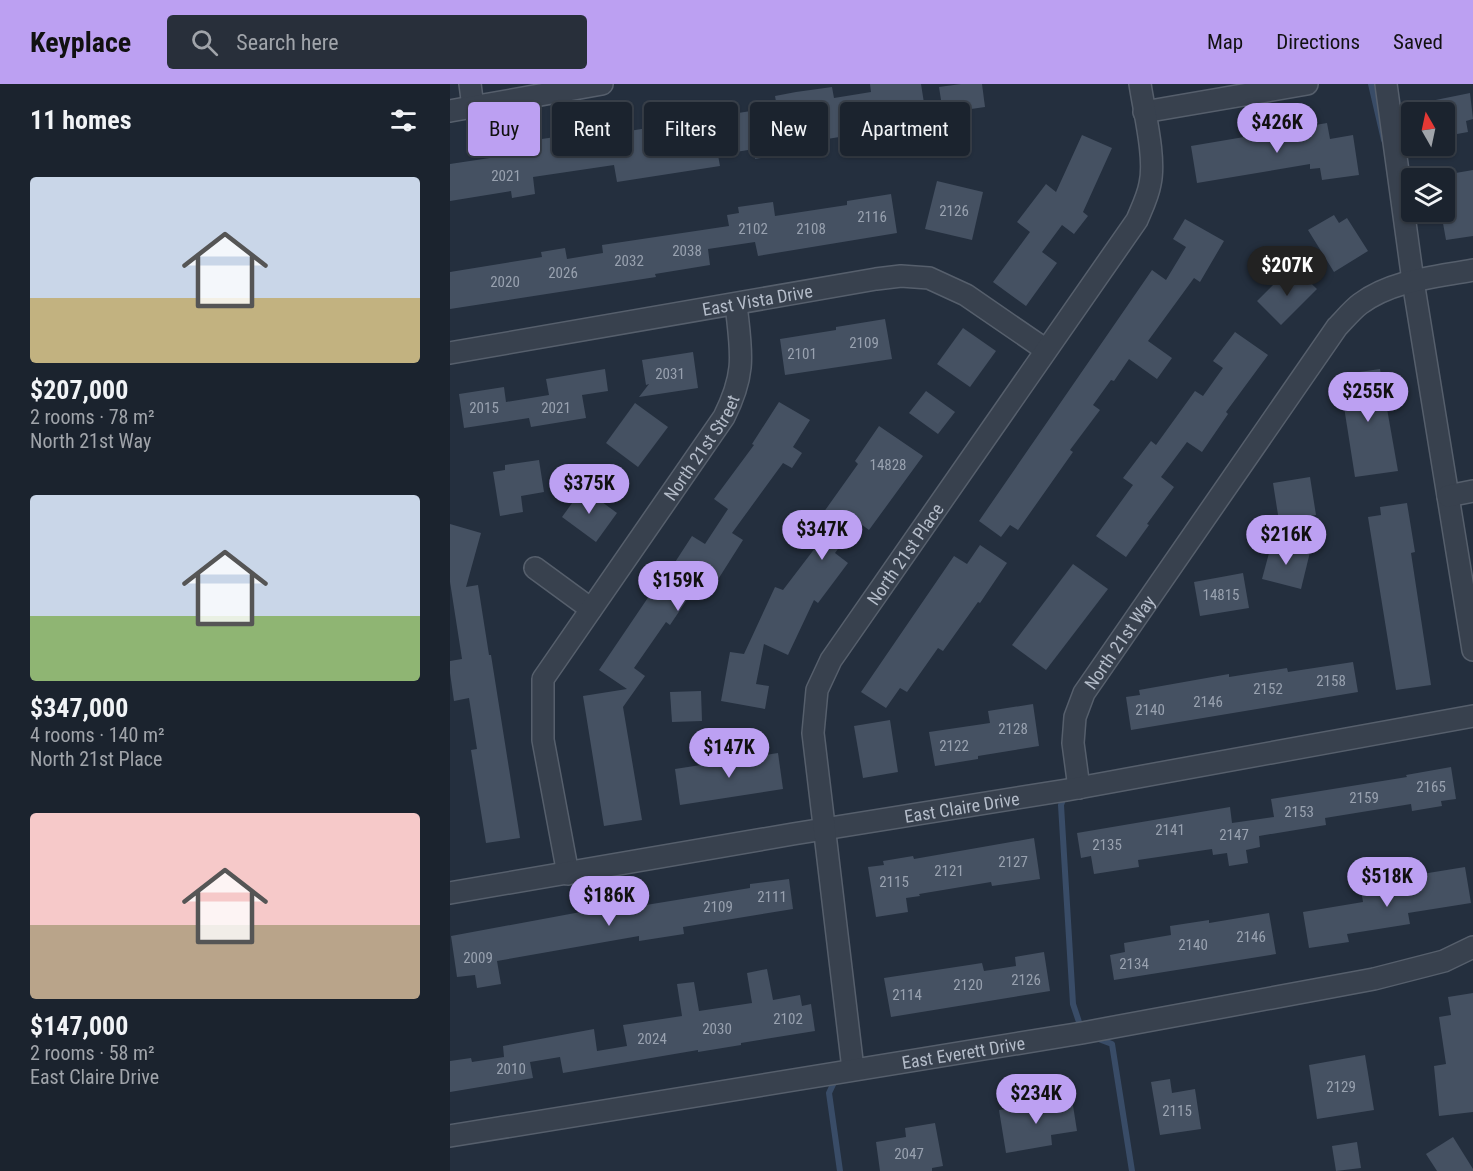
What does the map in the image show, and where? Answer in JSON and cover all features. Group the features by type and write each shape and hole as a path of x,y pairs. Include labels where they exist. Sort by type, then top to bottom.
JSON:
{"street":[{"path":"470,84 472,102"},
{"path":"501,102 602,84"},
{"name":"North 21st Place","path":"853,1070 813,733 813,713 817,690 831,660 1137,220 1151,181 1150,153 1140,84"},
{"path":"1144,112 1307,84"},
{"path":"1386,84 1413,281 1473,650"},
{"path":"450,111 468,108"},
{"path":"1413,281 1473,270"},
{"name":"East Vista Drive","path":"450,353 901,276 929,278 966,295 1046,350"},
{"name":"North 21st Way","path":"1079,788 1073,743 1075,717 1084,693 1218,516 1337,327 1360,303 1389,289 1413,281"},
{"name":"North 21st Street","path":"568,874 543,740 543,679 724,417 734,397 742,359 736,304"},
{"path":"1448,496 1473,491"},
{"path":"535,568 591,609"},
{"name":"East Claire Drive","path":"450,893 1079,788 1473,716"},
{"name":"East Everett Drive","path":"450,1136 1082,1033 1374,979 1444,961 1473,947"}],"building":[{"path":"870,84 921,84 924,102 840,102 840,137 828,139 828,102 776,102 775,96 832,87 834,98 871,92"},
{"path":"982,84 985,107 970,109 970,102 941,102 939,87"},
{"path":"1470,93 1473,119 1466,121 1468,132 1455,134 1455,102 1426,102"},
{"path":"750,111 750,150 738,152 738,113"},
{"path":"1327,123 1330,139 1353,135 1359,175 1322,180 1320,168 1310,169 1310,164 1197,183 1191,146"},
{"path":"644,129 644,156 718,156 720,166 617,182 614,165 533,177 535,194 512,198 511,191 450,201 450,164 503,156 540,156 540,139 552,137 552,156 632,156 632,131"},
{"path":"1082,135 1112,148 1083,212 1088,216 1074,234 1062,225 1042,252 1057,263 1026,306 993,282 1030,232 1017,222 1046,184 1056,192"},
{"path":"755,156 774,156 755,159"},
{"path":"1473,170 1473,236 1446,240 1443,222 1455,222 1455,173"},
{"path":"937,181 983,192 972,240 925,229"},
{"path":"891,194 897,233 758,256 755,242 708,249 710,265 655,274 656,277 450,309 450,272 542,257 541,252 565,248 567,259 603,253 602,245 729,226 727,215 739,213 738,207 773,202 775,216 847,205 847,201"},
{"path":"1334,215 1339,223 1347,218 1368,251 1334,272 1308,230"},
{"path":"1185,219 1224,241 1200,282 1194,278 1148,341 1172,358 1157,379 1129,359 1093,405 1100,410 1070,450 1073,452 1018,530 1010,525 1001,537 979,521 1152,270 1166,280 1186,247 1173,239"},
{"path":"1297,270 1317,289 1281,325 1257,301 1281,277 1286,281"},
{"path":"885,319 892,359 785,375 780,339"},
{"path":"963,328 996,351 970,387 937,364"},
{"path":"1235,332 1268,355 1226,412 1228,414 1202,452 1187,442 1161,477 1174,487 1126,557 1096,536 1133,485 1123,478 1151,441 1156,445 1195,391 1203,396 1223,368 1213,361"},
{"path":"693,352 698,388 639,397 649,384 646,385 642,360"},
{"path":"605,369 608,391 582,395 586,418 531,427 529,418 464,428 459,394 504,387 506,402 549,395 546,379"},
{"path":"1380,369 1398,471 1355,477 1339,375"},
{"path":"926,391 955,412 938,434 909,413"},
{"path":"779,402 810,420 793,447 802,453 792,468 783,463 732,533 743,540 717,581 705,573 670,625 666,622 634,668 645,676 623,707 642,820 604,826 583,696 627,689 599,670 692,536 705,544 728,509 714,499 754,445 752,444"},
{"path":"635,403 668,427 638,467 606,443"},
{"path":"879,426 923,456 869,530 858,522 835,553 848,563 818,603 814,600 788,655 764,644 756,684 769,686 765,709 721,701 730,652 744,654 775,587 783,590 828,531 816,523 858,464 855,461"},
{"path":"539,460 544,492 521,496 523,512 500,516 493,472 505,470 505,465"},
{"path":"1310,477 1316,515 1279,521 1273,483"},
{"path":"583,488 617,513 596,542 562,517"},
{"path":"1407,503 1415,552 1411,553 1431,685 1396,690 1368,517 1381,515 1380,507"},
{"path":"450,524 481,533 466,587 478,585 520,838 486,843 471,750 477,749 469,698 454,701 450,661 462,659 450,582"},
{"path":"1272,542 1310,552 1301,589 1262,579"},
{"path":"980,545 1007,563 943,651 938,648 907,692 900,688 886,708 861,692 954,556 967,564"},
{"path":"1073,564 1108,589 1046,670 1012,645"},
{"path":"1243,573 1249,608 1200,616 1194,582"},
{"path":"1353,662 1358,692 1131,730 1126,697 1140,695 1139,690 1229,674 1229,677 1287,668 1288,672"},
{"path":"701,691 702,721 672,722 670,692"},
{"path":"1033,704 1039,746 935,766 929,732 990,723 988,711"},
{"path":"890,720 898,772 863,778 854,726"},
{"path":"778,753 783,789 680,805 675,769"},
{"path":"1451,767 1456,799 1441,801 1442,806 1412,811 1411,804 1325,818 1326,825 1259,836 1260,847 1246,850 1248,863 1229,866 1227,853 1213,855 1212,849 1138,860 1139,867 1094,874 1091,856 1081,858 1077,833 1230,807 1232,823 1274,817 1271,799 1407,777 1406,775"},
{"path":"1034,838 1040,879 992,886 991,882 919,894 920,896 906,898 908,912 876,917 868,867 884,865 883,861 913,856 914,859"},
{"path":"1465,867 1471,903 1408,913 1410,924 1347,934 1349,942 1309,948 1303,912 1363,902 1362,896 1418,887 1416,875"},
{"path":"789,879 793,909 683,927 684,934 639,941 639,936 497,961 501,984 477,988 475,975 457,977 451,936 586,911 585,908 602,905 603,912 750,888 750,884"},
{"path":"1269,913 1276,954 1114,980 1110,955 1125,952 1124,943 1171,935 1170,926 1209,920 1209,923"},
{"path":"1044,952 1050,991 891,1017 884,978 982,963 984,971 1016,966 1015,957"},
{"path":"767,969 773,1000 800,995 802,1006 811,1004 815,1031 563,1073 560,1057 530,1062 533,1078 450,1092 450,1061 471,1058 472,1062 504,1057 503,1046 594,1029 597,1051 627,1046 623,1025 682,1016 677,984 694,982 699,1011 752,1003 747,973"},
{"path":"1473,993 1473,1112 1439,1116 1434,1066 1446,1064 1439,1017 1451,1015 1448,997"},
{"path":"1365,1055 1374,1110 1317,1119 1309,1065"},
{"path":"1170,1079 1172,1093 1195,1089 1201,1129 1160,1135 1151,1082"},
{"path":"1072,1099 1077,1131 1051,1135 1052,1145 1006,1153 999,1110"},
{"path":"935,1123 943,1166 932,1168 932,1171 880,1171 876,1142 906,1137 905,1128"},
{"path":"1453,1137 1473,1171 1437,1171 1426,1154"},
{"path":"1357,1142 1361,1168 1336,1171 1332,1146"}],"waterway":[{"path":"1371,84 1384,140"},
{"path":"1065,794 1061,805 1073,1004 1082,1031"},
{"path":"1096,1038 1112,1044 1132,1171"},
{"path":"836,1078 829,1093 840,1171"}]}
